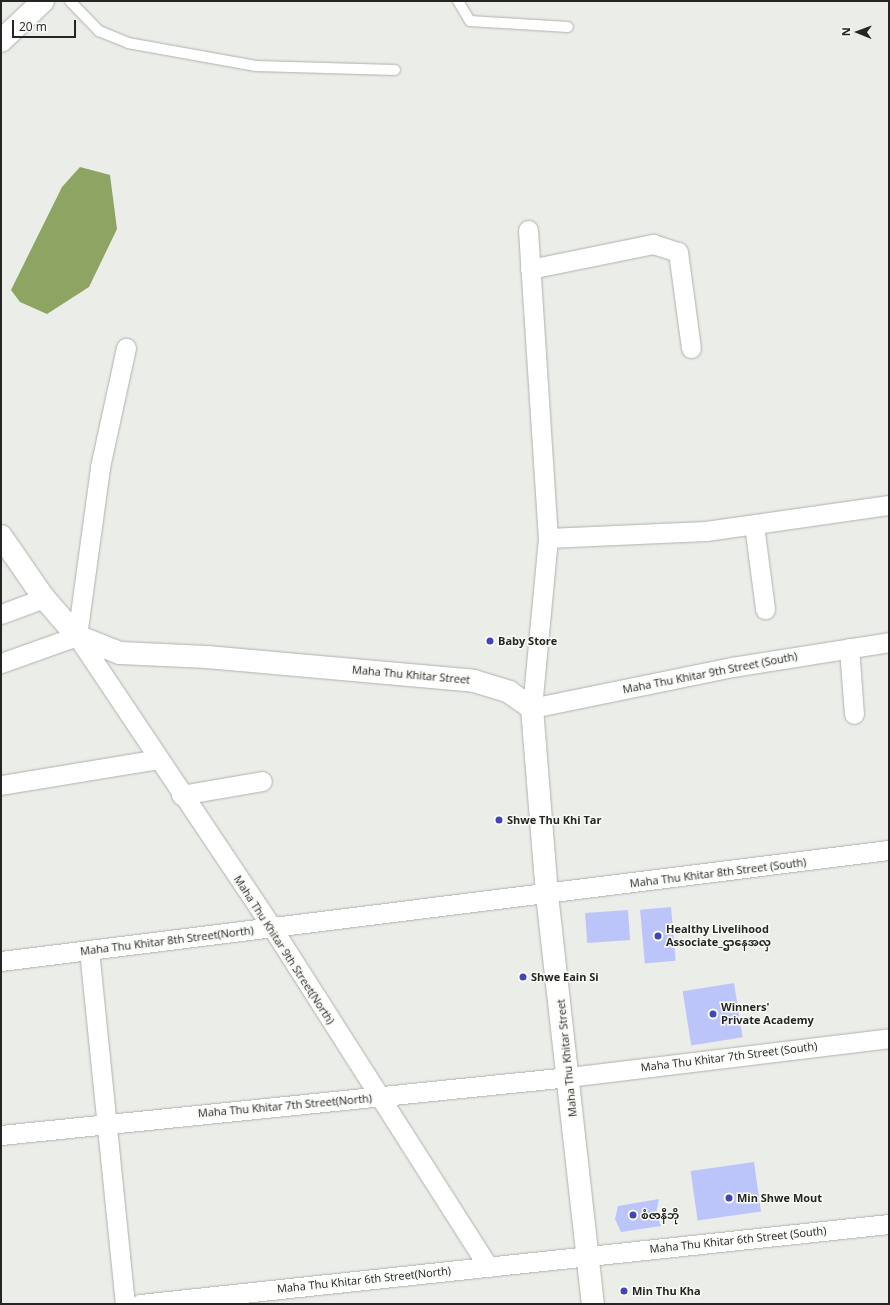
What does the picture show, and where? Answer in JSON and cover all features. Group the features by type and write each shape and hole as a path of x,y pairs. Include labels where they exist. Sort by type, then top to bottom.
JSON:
{"street":[{"path":"1,41 43,1"},
{"path":"528,230 548,538 532,708"},
{"path":"530,269 653,244 678,252 691,348"},
{"path":"1,663 77,636 100,467 126,348"},
{"path":"548,538 706,531 889,505"},
{"path":"754,525 765,609"},
{"name":"Maha Thu Khitar Street","path":"1,536 44,598 77,636 120,653 207,657 474,681 509,692 532,708 547,895 569,1077 593,1304"},
{"path":"1,614 44,598"},
{"name":"Maha Thu Khitar 9th Street(North)","path":"77,636 181,795 273,929 378,1097 488,1267"},
{"name":"Maha Thu Khitar 9th Street (South)","path":"532,708 732,667 889,642"},
{"path":"848,648 854,714"},
{"path":"1,785 158,759"},
{"path":"181,795 262,781"},
{"name":"Maha Thu Khitar 8th Street (South)","path":"547,895 889,850"},
{"name":"Maha Thu Khitar 8th Street(North)","path":"1,961 547,895"},
{"path":"89,950 125,1304"},
{"name":"Maha Thu Khitar 7th Street (South)","path":"569,1077 889,1038"},
{"name":"Maha Thu Khitar 7th Street(North)","path":"1,1136 107,1122 378,1097 569,1077"},
{"name":"Maha Thu Khitar 6th Street (South)","path":"587,1256 889,1224"},
{"name":"Maha Thu Khitar 6th Street(North)","path":"140,1304 587,1256"}],"lane":[{"path":"70,1 99,31 128,43 256,66 395,70"},
{"path":"458,1 470,21 568,27"}],"shaded area":[{"path":"80,167 110,175 117,229 89,287 47,314 20,302 11,290 62,187"}],"building":[{"name":"Healthy Livelihood Associate_ဌာနေအလှ","path":"671,907 676,961 645,963 640,910"},
{"path":"628,910 630,940 587,943 585,913"},
{"name":"Winners' Private Academy","path":"734,983 743,1037 691,1045 683,991"},
{"path":"754,1162 761,1212 698,1220 691,1171"},
{"path":"659,1199 656,1214 661,1226 621,1232 615,1219 618,1206"}],"place":[{"name":"Baby Store","path":"490,641"},
{"name":"Shwe Thu Khi Tar","path":"499,820"},
{"name":"Healthy Livelihood Associate_ဌာနေအလှ","path":"658,936"},
{"name":"Shwe Eain Si","path":"523,977"},
{"name":"Winners' Private Academy","path":"713,1014"},
{"name":"Min Shwe Mout","path":"729,1198"},
{"name":"စံဇာနီဘို","path":"633,1215"},
{"name":"Min Thu Kha","path":"624,1291"}]}
